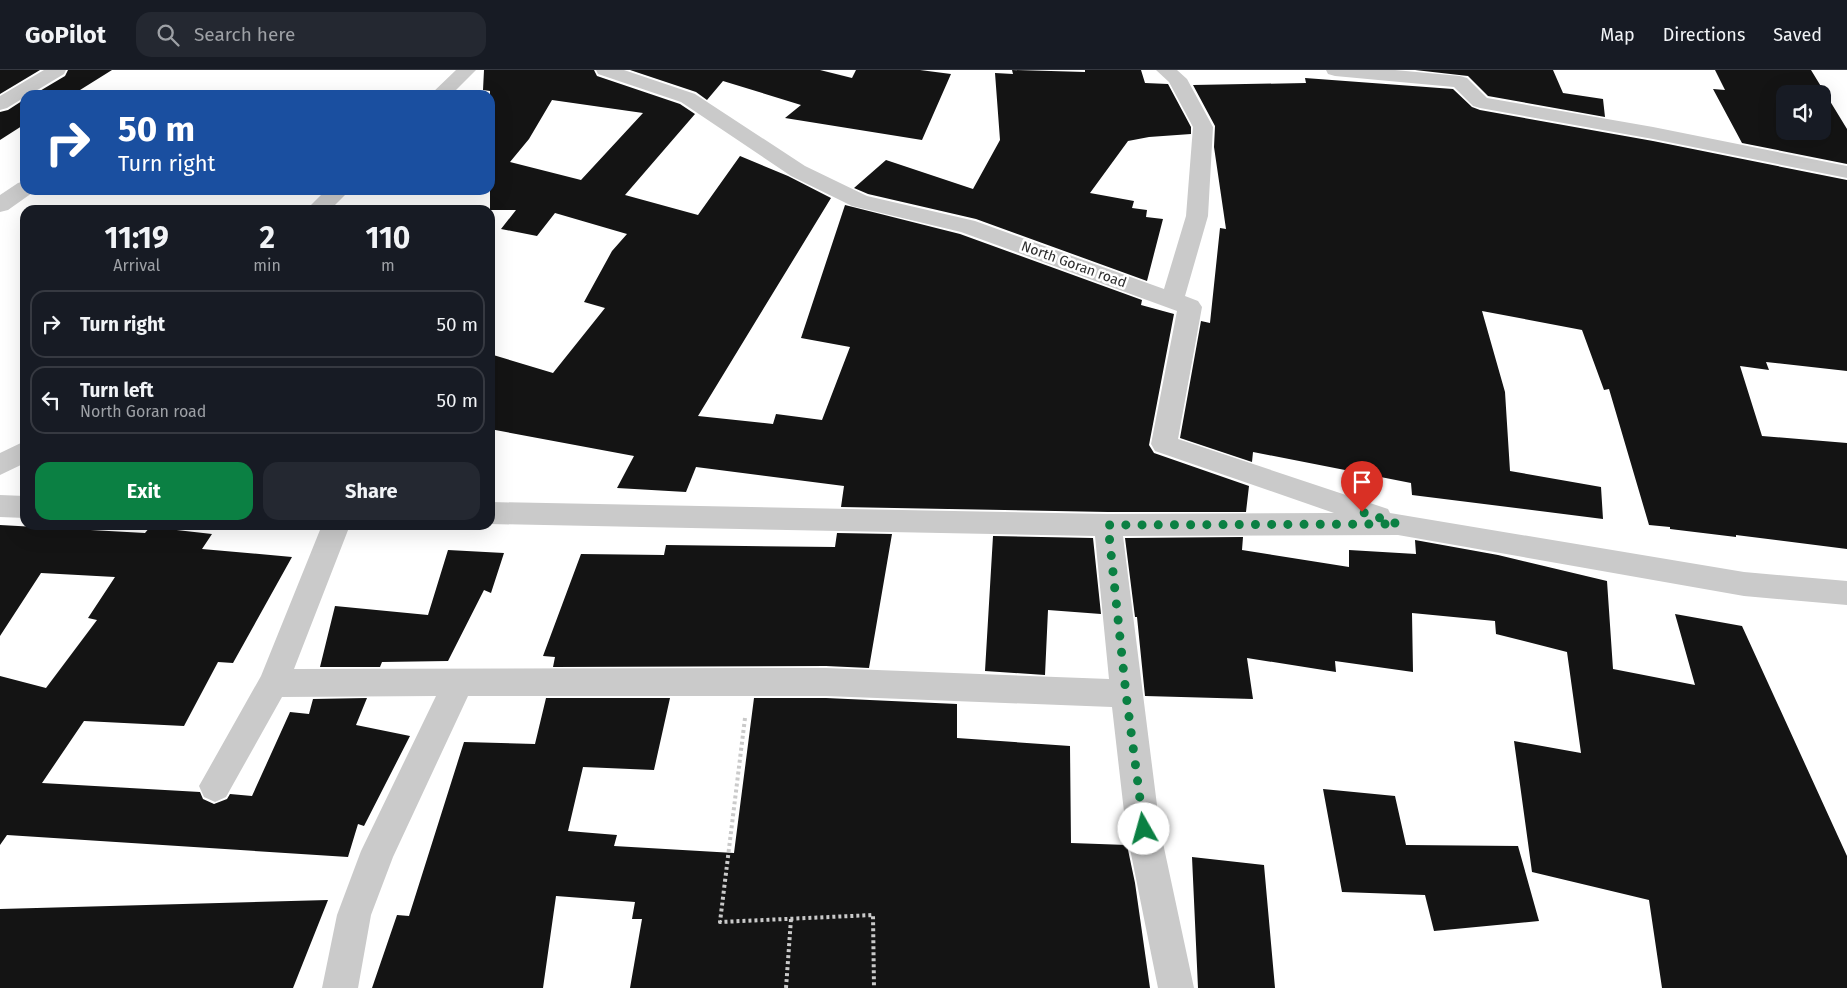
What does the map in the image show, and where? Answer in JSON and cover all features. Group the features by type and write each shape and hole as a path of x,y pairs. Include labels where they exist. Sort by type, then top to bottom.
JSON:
{"street":[{"path":"23,90 57,70"},
{"path":"445,90 467,70"},
{"name":"North Goran road","path":"606,70 688,98 798,171 860,201 968,226 1190,306 1164,444 1398,524"},
{"path":"1165,70 1177,79 1203,127 1197,216 1172,300"},
{"path":"1335,70 1460,82 1480,102 1653,133 1847,172"},
{"path":"0,104 20,92"},
{"path":"0,205 20,191"},
{"path":"323,205 334,195"},
{"path":"0,465 20,454"},
{"path":"0,506 20,506"},
{"path":"495,513 1108,525 1398,524 1744,584 1847,593"},
{"path":"1108,525 1126,694 1144,829 1176,988"},
{"path":"215,786 273,683 334,530"},
{"path":"340,988 354,916 378,851 460,682"},
{"path":"273,683 826,682 1126,694"}],"path":[{"path":"750,682 720,922 873,915 874,988"},
{"path":"786,988 791,920"}],"building":[{"path":"0,70 40,70 0,94"},
{"path":"68,70 112,70 80,90 41,90 65,76"},
{"path":"484,70 594,70 597,76 680,104 695,114 625,195 698,215 740,156 788,176 831,198 698,416 773,424 776,414 822,420 850,347 801,338 845,205 960,234 1142,300 1141,305 1174,314 1149,445 1154,453 1249,486 1246,512 1108,512 841,507 844,486 696,467 686,492 617,488 634,456 495,430 495,356 553,373 605,308 584,302 612,251 627,234 555,213 537,236 501,229 516,210 495,210 495,205 490,205 490,195 495,195 495,90 483,90","holes":["552,100 643,113 581,180 510,162 529,139"]},
{"path":"630,70 820,70 852,78 856,70 920,70 951,74 922,140 785,118 801,105 723,81 707,100 696,92"},
{"path":"1012,70 1085,72 1085,70 1141,70 1145,83 1168,84 1191,127 1191,134 1149,137 1128,141 1090,193 1134,201 1132,208 1147,210 1146,217 1163,219 1147,281 976,219 868,194 854,188 886,160 973,189 1000,140 995,73 1013,74"},
{"path":"1415,70 1553,70 1563,93 1603,99 1605,117 1488,96 1468,76"},
{"path":"1715,70 1811,70 1820,85 1776,85 1776,140 1831,140 1831,103 1847,129 1847,164 1742,143 1713,89 1725,90"},
{"path":"1305,78 1453,89 1472,107 1480,110 1653,141 1847,180 1847,371 1766,362 1769,370 1740,366 1762,436 1847,443 1847,549 1649,525 1609,389 1604,390 1582,330 1482,311 1505,392 1510,471 1601,487 1603,519 1412,495 1411,483 1253,452 1252,462 1180,438 1201,321 1210,323 1220,228 1226,229 1214,147 1215,126 1193,85 1306,83"},
{"path":"20,102 20,127 0,140 0,112 8,110"},
{"path":"0,525 20,526 20,530 91,530 145,533 148,530 177,530 212,534 202,549 292,557 233,663 218,662 184,726 84,721 42,783 200,792 203,799 214,804 227,799 230,794 252,796 290,712 309,714 313,699 367,698 356,725 410,736 364,826 358,824 348,857 7,835 0,845 0,676 46,688 97,620 88,618 115,577 41,573 0,636"},
{"path":"837,533 892,534 869,668 826,666 553,667 555,657 543,656 581,554 664,555 666,545 835,547"},
{"path":"993,536 1093,538 1101,614 1048,610 1045,675 985,671"},
{"path":"1243,537 1242,550 1349,567 1349,550 1416,554 1415,540 1498,555 1607,581 1613,669 1695,685 1675,614 1742,626 1847,856 1847,988 1662,988 1649,900 1532,872 1514,741 1581,753 1567,652 1496,634 1495,621 1412,613 1413,672 1335,661 1336,672 1247,658 1253,699 1145,696 1137,617 1135,617 1125,538"},
{"path":"448,550 504,553 491,593 484,590 448,661 382,662 380,667 320,667 335,606 428,615"},
{"path":"546,698 670,698 654,770 583,767 568,831 617,835 614,846 734,853 754,698 826,698 957,704 957,738 1070,746 1071,843 1127,845 1135,883 1150,988 630,988 642,919 632,919 635,902 556,896 543,988 372,988 397,915 409,916 464,742 535,744"},
{"path":"1323,789 1395,796 1406,845 1518,846 1539,921 1434,931 1425,895 1342,892"},
{"path":"1192,857 1264,865 1275,988 1198,988"},
{"path":"328,900 293,988 0,988 0,909"}],"route":[{"path":"1144,829 1126,694 1108,525 1398,524 1362,512"}]}
